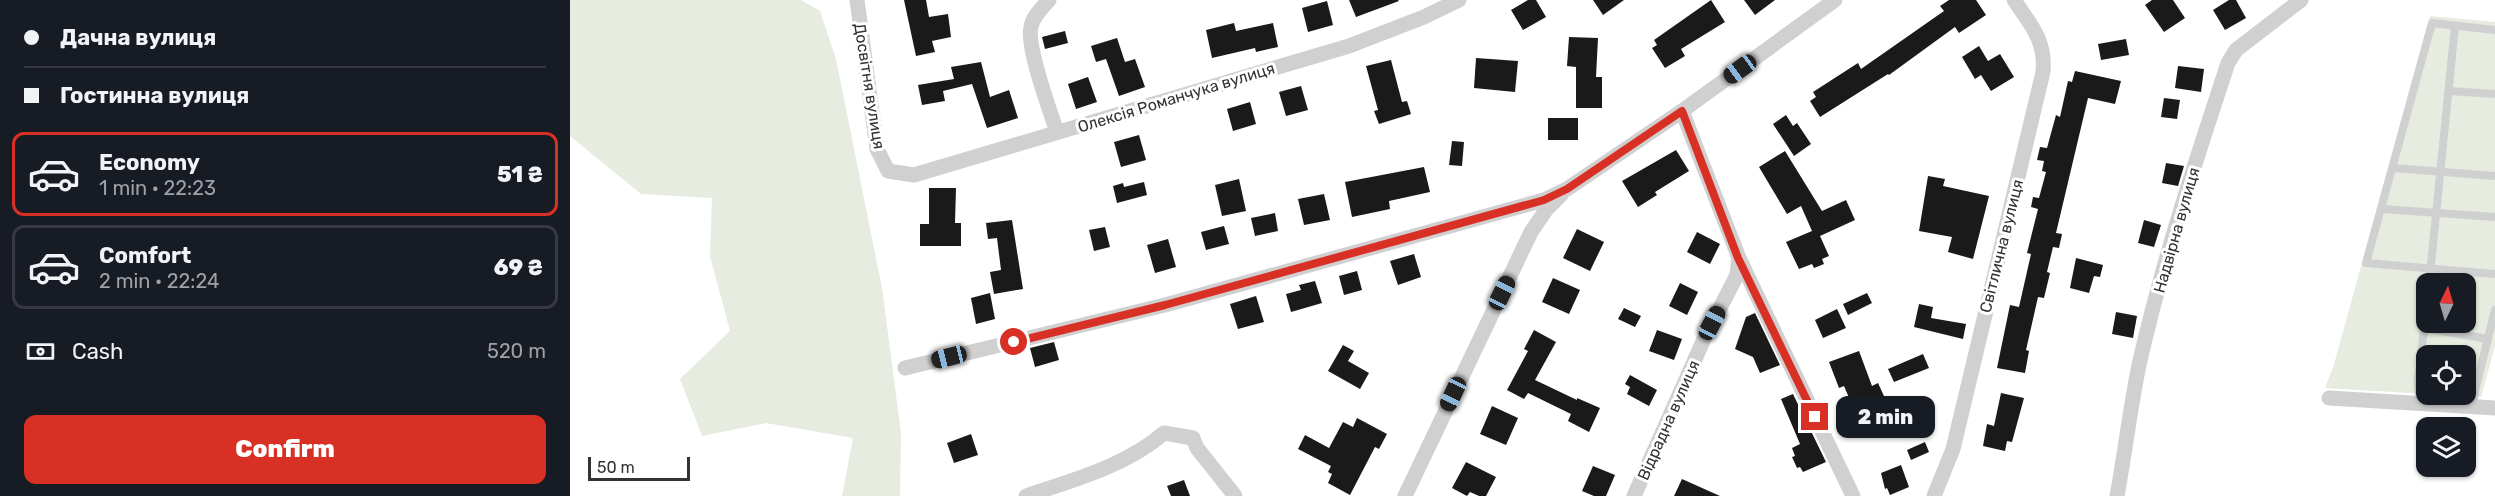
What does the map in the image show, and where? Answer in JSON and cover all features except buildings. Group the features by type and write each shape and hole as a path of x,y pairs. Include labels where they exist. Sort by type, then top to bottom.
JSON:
{"street":[{"name":"Досвітня вулиця","path":"857,0 877,149 888,171"},
{"path":"1049,0 1035,17 1030,29 1032,48 1057,132"},
{"name":"Олексія Романчука вулиця","path":"888,171 914,175 1349,46 1424,17 1459,0"},
{"path":"1404,496 1531,232 1546,210 1567,189 1682,111 1834,0"},
{"name":"Світлична вулиця","path":"1934,496 1953,449 2043,72 2044,53 2041,44 2013,0"},
{"name":"Надвірна вулиця","path":"2117,496 2133,393 2147,333 2194,165 2228,63 2236,50 2301,0"},
{"path":"1682,111 1738,258 1853,496"},
{"path":"905,368 1165,305 1445,226 1518,208 1567,189"},
{"name":"Відрадна вулиця","path":"1634,496 1704,339 1737,275 1738,258"},
{"path":"2329,398 2416,403"},
{"path":"2456,405 2495,408"},
{"path":"1026,496 1109,466 1150,445 1164,433 1181,434 1193,438 1197,448 1234,496"}],"lane":[{"path":"2495,30 2432,23 2367,263 2495,274"},
{"path":"2430,273 2455,26"},
{"path":"2449,91 2495,94"},
{"path":"2393,168 2495,176"},
{"path":"2382,209 2495,217"},
{"path":"2474,406 2495,309"},
{"path":"2453,333 2488,339"}],"shaded area":[{"path":"570,0 801,0 820,11 836,59 882,288 901,433 900,496 842,496 853,438 766,423 702,436 680,379 730,331 710,256 712,198 641,194 570,136"},
{"path":"2430,16 2495,22 2495,346 2481,397 2476,397 2476,345 2416,345 2416,393 2325,388 2333,368"}],"route":[{"path":"1014,342 1165,305 1544,200 1567,189 1682,111 1738,258 1815,417"}]}
